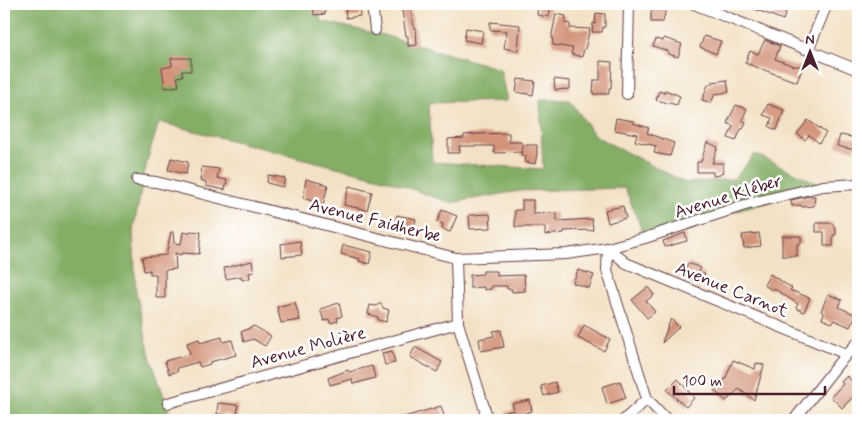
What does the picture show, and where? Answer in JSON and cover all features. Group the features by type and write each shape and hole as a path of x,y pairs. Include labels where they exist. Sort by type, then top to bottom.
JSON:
{"street":[{"path":"372,4 375,30"},
{"path":"626,94 629,4"},
{"path":"694,4 858,70"},
{"path":"808,50 827,4"},
{"name":"Avenue Faidherbe","path":"137,180 156,182 456,258 566,254 608,248"},
{"name":"Avenue Kléber","path":"608,248 745,206 823,186 858,184"},
{"path":"608,248 607,270 647,399 667,420"},
{"name":"Avenue Carnot","path":"608,248 626,263 846,354"},
{"path":"456,258 458,323 488,420"},
{"name":"Avenue Molière","path":"168,403 458,323"},
{"path":"794,420 846,354 858,342"},
{"path":"624,420 647,399"}],"green space":[{"path":"4,4 318,4 321,21 383,35 500,69 507,101 429,103 432,162 543,169 540,100 570,100 595,136 686,183 734,179 755,154 823,186 645,238 625,188 519,191 450,203 388,180 159,122 147,161 133,231 136,292 150,356 172,420 4,420"}],"building":[{"path":"313,4 324,4 325,14 314,15"},
{"path":"345,4 359,4 360,16 346,18"},
{"path":"401,4 410,4 414,28 416,28 417,45 408,46 408,36 406,36"},
{"path":"538,4 551,4 549,17 537,15"},
{"path":"654,4 666,9 663,22 651,22 651,12"},
{"path":"742,4 789,4 783,20"},
{"path":"596,13 605,14 605,27 603,27 602,32 592,32"},
{"path":"556,14 566,16 565,23 570,24 570,28 590,29 582,57 571,54 573,48 553,45 552,34"},
{"path":"490,22 520,25 518,51 504,48 507,31 490,30"},
{"path":"466,28 483,31 481,43 464,40"},
{"path":"704,36 721,41 716,54 700,47"},
{"path":"664,38 682,44 678,57 653,46 656,39 663,41"},
{"path":"765,40 780,46 775,59 794,66 803,66 797,82 745,63 750,51 758,54"},
{"path":"171,58 191,58 191,71 182,71 183,76 177,77 179,86 165,88 162,68 172,66"},
{"path":"600,61 612,62 609,94 593,94 594,80 600,80"},
{"path":"518,79 535,81 533,95 516,92"},
{"path":"554,79 570,81 570,89 555,90"},
{"path":"727,80 729,92 715,94 711,103 702,100 708,85 712,84 712,82"},
{"path":"665,90 680,96 677,105 656,100 659,91 664,93"},
{"path":"768,104 784,110 777,130 769,127 772,118 763,115"},
{"path":"736,105 747,109 742,120 746,122 736,141 728,138 733,126 727,123"},
{"path":"616,118 633,121 633,123 649,128 647,133 674,143 670,156 654,153 656,146 635,141 637,134 614,130"},
{"path":"808,120 826,133 819,143 809,135 805,140 797,134"},
{"path":"509,133 509,142 521,142 522,152 494,153 494,146 459,146 460,153 448,153 448,139 464,138 464,135"},
{"path":"840,135 857,138 855,150 837,146"},
{"path":"707,142 718,147 712,163 723,163 723,172 720,175 713,176 713,172 697,172 697,162 701,162"},
{"path":"523,145 537,145 535,164 525,162 526,156 521,155"},
{"path":"171,158 188,162 186,174 168,170"},
{"path":"202,167 219,169 217,178 227,180 225,190 206,186 206,182 200,180"},
{"path":"268,175 285,178 283,187 267,183"},
{"path":"306,179 328,185 323,205 303,198"},
{"path":"349,186 372,192 367,210 344,205"},
{"path":"815,196 814,206 792,206 791,200"},
{"path":"522,200 533,200 533,214 557,213 557,221 592,219 593,230 564,231 564,233 545,235 545,227 515,227 515,210 522,210"},
{"path":"623,206 626,218 608,223 605,210"},
{"path":"442,210 457,216 450,232 442,229 443,224 437,222"},
{"path":"490,214 491,228 470,229 469,215"},
{"path":"397,215 416,219 413,230 395,225"},
{"path":"816,223 832,223 836,230 836,235 833,235 833,246 824,246 824,232 816,232"},
{"path":"190,231 201,232 199,254 182,253 181,255 175,253 176,269 165,270 165,298 156,298 156,274 150,274 150,270 144,271 142,257 166,255 171,232 173,232 174,243 181,244 183,232 189,233"},
{"path":"685,233 687,241 665,247 663,241"},
{"path":"759,233 761,246 744,248 742,235"},
{"path":"782,236 801,236 801,244 797,244 797,256 782,256"},
{"path":"300,241 302,255 282,257 281,244"},
{"path":"343,245 372,252 369,264 359,261 360,259 341,254"},
{"path":"252,261 254,272 249,273 250,278 242,280 241,276 226,279 224,268"},
{"path":"688,263 701,268 699,272 705,274 701,283 683,276"},
{"path":"578,270 594,275 589,288 573,283"},
{"path":"483,271 497,271 497,276 524,275 525,291 512,292 512,289 507,289 507,286 491,286 491,289 484,290 484,287 470,288 470,275 483,274"},
{"path":"770,274 792,288 790,290 810,298 804,312 796,308 798,304 773,288 772,290 764,285"},
{"path":"648,287 654,295 646,301 655,312 647,318 632,300"},
{"path":"828,294 842,300 839,307 856,315 850,327 834,320 832,323 822,319 824,313 821,311"},
{"path":"295,302 300,320 281,323 277,307"},
{"path":"339,303 342,316 337,318 338,321 330,323 329,319 324,321 320,309"},
{"path":"381,303 383,308 389,310 386,322 368,314 370,305 376,306"},
{"path":"671,319 679,327 662,343 668,326"},
{"path":"584,325 610,339 604,351 578,338"},
{"path":"254,326 271,336 265,346 253,339 244,342 241,332"},
{"path":"501,330 504,347 481,351 479,339 494,336 493,331"},
{"path":"222,337 223,342 232,340 236,355 210,362 210,364 200,367 198,362 177,368 178,371 169,374 165,361 190,354 187,343 199,339 200,343"},
{"path":"415,347 442,362 437,372 410,357"},
{"path":"392,351 395,363 385,365 382,353"},
{"path":"733,360 755,369 756,363 764,365 754,400 739,389 726,401 714,390 725,380"},
{"path":"372,366 375,378 353,384 352,379 330,385 328,378 348,370 349,372"},
{"path":"847,376 858,387 858,392 842,408 831,397 843,384 841,382"},
{"path":"678,379 694,398 686,407 667,390"},
{"path":"620,381 626,398 607,404 602,387"},
{"path":"555,382 558,392 544,396 541,386"},
{"path":"530,400 532,411 522,414 523,419 508,420 506,412 514,410 512,404"},
{"path":"218,403 238,405 237,420 229,420 230,415 217,414"},
{"path":"441,406 444,416 429,420 402,420 401,418"}]}
